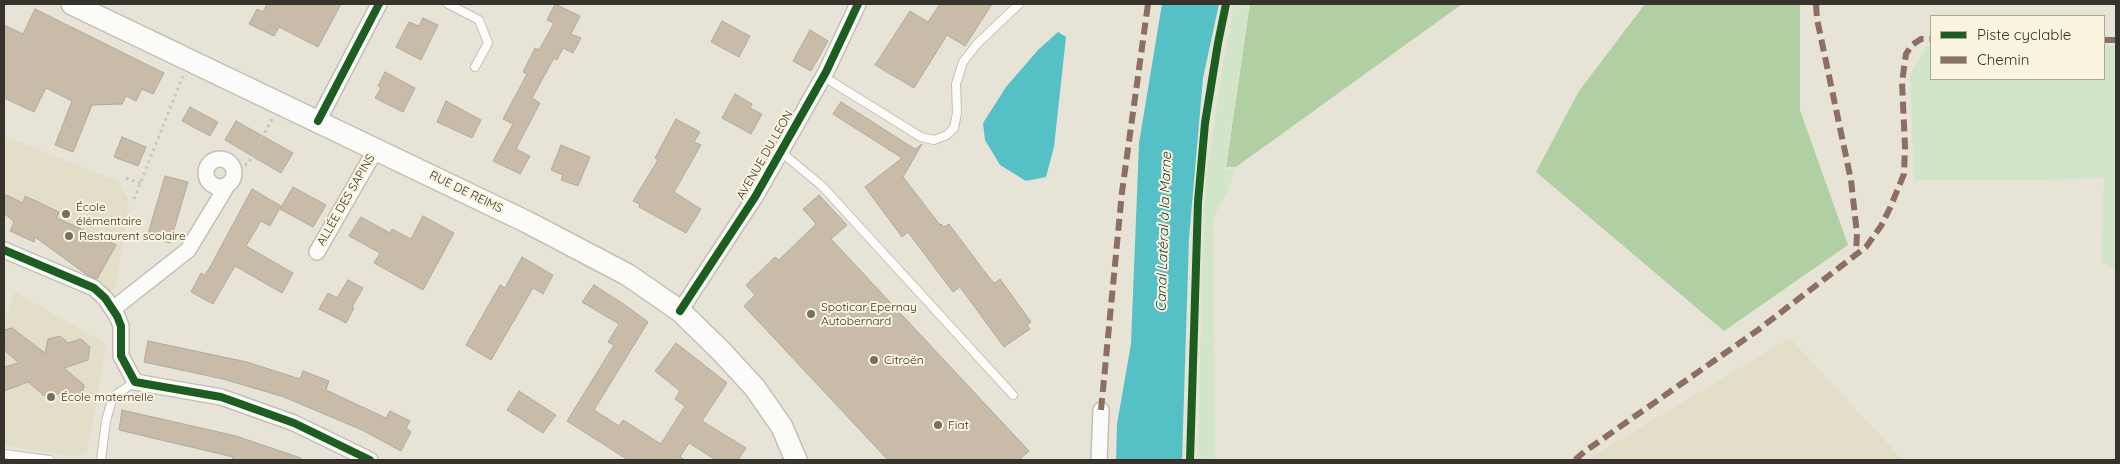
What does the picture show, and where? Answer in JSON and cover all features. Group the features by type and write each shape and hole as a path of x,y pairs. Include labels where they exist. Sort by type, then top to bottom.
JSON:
{"main road":[{"name":"RUE DE REIMS","path":"72,4 527,222 628,275 680,312 756,388 782,427 796,460"}],"street":[{"path":"318,121 379,4"},
{"name":"AVENUE DU LEON","path":"680,312 755,197 824,77 858,4"},
{"name":"ALLÉE DES SAPINS","path":"317,252 376,149"},
{"path":"113,309 188,250 233,176 232,168 227,161 218,159 210,163 206,172 208,180 215,186 220,187 228,184"},
{"path":"4,250 94,288 113,309 121,326 121,356 135,382 221,396 294,423 370,460"},
{"path":"1099,460 1101,410"}],"lane":[{"path":"448,4 479,20 488,43 475,67"},
{"path":"824,77 921,137 934,140 948,135 954,128 957,113 956,84 963,62 977,44 1018,4"},
{"path":"781,152 822,186 1013,395"},
{"path":"101,460 106,421 112,403 117,394 135,382"},
{"path":"4,454 50,460"}],"path":[{"path":"134,199 190,59"},
{"path":"232,168 248,164 281,103"},
{"path":"126,178 141,183"}],"shaded area":[{"name":"École élémentaire","path":"4,136 119,182 129,201 116,286 110,292 36,238 34,242 10,231 14,222 4,214"},
{"name":"École maternelle","path":"15,292 103,342 106,348 87,453 79,457 4,445 4,323"},
{"path":"1790,338 1903,460 1586,460"}],"green space":[{"path":"1234,4 1250,4 1224,172 1236,167 1227,193 1213,218 1215,460 1198,460 1206,180 1224,57"},
{"path":"1250,4 1462,4 1236,167 1226,167"},
{"path":"1645,4 1800,4 1800,110 1848,245 1724,331 1536,172 1579,91"},
{"path":"1927,45 1930,45 1930,80 2105,80 2105,46 2116,46 2116,269 2101,262 2104,178 1914,180 1910,76"}],"water":[{"name":"Canal Latéral à la Marne","path":"1162,4 1219,4 1203,78 1189,238 1182,460 1116,460 1117,424 1131,344 1139,143"},
{"path":"1058,32 1066,37 1054,147 1046,177 1026,181 1000,165 985,140 983,123 1006,87 1038,50"}],"building":[{"path":"267,4 341,4 318,47 279,27 274,36 249,24 257,9 263,12"},
{"path":"555,4 580,16 571,34 581,38 573,53 563,48 557,60 554,58 532,98 540,103 516,149 530,156 520,174 493,161 513,124 503,119 527,74 523,72 535,48 539,50 554,23 547,20"},
{"path":"940,4 992,4 965,46 947,35 914,88 875,65 910,11 928,22"},
{"path":"35,9 164,73 153,94 142,89 136,101 126,96 122,104 92,105 73,152 55,145 72,101 46,88 34,112 4,98 4,25 23,34"},
{"path":"423,18 438,25 421,60 396,47 409,22 419,26"},
{"path":"722,21 750,36 739,57 711,42"},
{"path":"810,30 828,41 811,71 793,61"},
{"path":"385,72 415,88 403,112 375,98 381,88 378,86"},
{"path":"735,94 752,104 750,108 762,114 751,134 722,118"},
{"path":"446,101 481,120 472,138 437,122"},
{"path":"841,102 915,149 922,144 903,177 940,225 944,227 949,224 991,280 995,283 1000,279 1031,322 1027,325 1030,329 1004,347 960,287 953,292 908,232 902,237 865,187 902,158 833,114"},
{"path":"190,107 218,122 210,136 182,121"},
{"path":"676,119 700,132 694,142 701,145 674,192 701,209 686,233 639,207 640,204 633,201 658,160 655,158"},
{"path":"236,121 293,153 281,173 225,140"},
{"path":"122,137 146,147 138,166 114,157"},
{"path":"561,145 590,157 578,186 561,180 563,175 551,170"},
{"path":"165,176 188,182 170,243 147,237"},
{"path":"293,187 326,205 313,227 280,209"},
{"path":"252,189 281,206 270,226 261,221 246,246 293,273 282,293 235,266 213,304 191,292 201,273 204,275 209,269"},
{"name":"Restaurent scolaire","path":"4,194 23,203 25,196 59,212 57,218 116,245 97,279 87,275 35,237 34,242 10,231 14,222 4,213"},
{"path":"819,195 847,225 831,239 1029,451 1019,460 888,460 744,306 755,295 746,285 775,257 779,260 816,224 803,209"},
{"path":"423,216 454,233 423,290 374,263 380,253 349,236 361,217 390,233 392,229 411,239"},
{"path":"522,257 553,275 543,294 533,288 491,360 466,345 500,285 505,288"},
{"path":"348,280 363,288 352,307 354,308 346,323 319,309 328,293 337,298"},
{"path":"594,285 648,322 594,410 619,426 623,420 661,444 685,406 675,399 680,391 655,371 676,343 727,383 702,421 746,448 738,460 716,460 689,443 680,457 685,460 628,460 567,421 614,345 608,342 619,324 582,302"},
{"path":"12,328 45,353 48,339 60,336 68,343 81,339 90,347 88,360 64,368 84,385 82,397 70,401 60,393 47,398 28,382 4,391 4,367 19,363 4,350 4,330"},
{"path":"148,341 247,362 300,379 303,371 329,381 326,390 386,418 390,411 410,421 406,428 411,432 401,451 362,430 284,397 223,379 144,362"},
{"path":"519,391 556,415 543,433 507,410"},
{"path":"122,410 236,436 301,458 300,460 232,460 233,457 119,430"}],"marked path":[{"path":"1101,410 1122,192 1148,4"},
{"path":"1816,4 1817,19 1851,180 1857,234 1856,253"},
{"path":"1575,460 1758,330 1866,247 1881,226 1904,174 1905,147 1902,82 1906,54 1912,45 1921,39 1930,39"},
{"path":"2105,40 2116,40"}],"cycle path":[{"path":"318,121 379,4"},
{"path":"680,311 755,197 826,72 858,4"},
{"path":"1190,460 1198,202 1205,123 1226,4"},
{"path":"4,250 94,288 105,298 121,326 121,356 135,382 221,397 294,423 370,460"}],"place":[{"name":"École élémentaire","path":"66,214"},
{"name":"Restaurent scolaire","path":"69,236"},
{"name":"Spoticar Epernay Autobernard","path":"811,314"},
{"name":"Citroën","path":"874,360"},
{"name":"École maternelle","path":"51,397"},
{"name":"Fiat","path":"938,425"}]}
